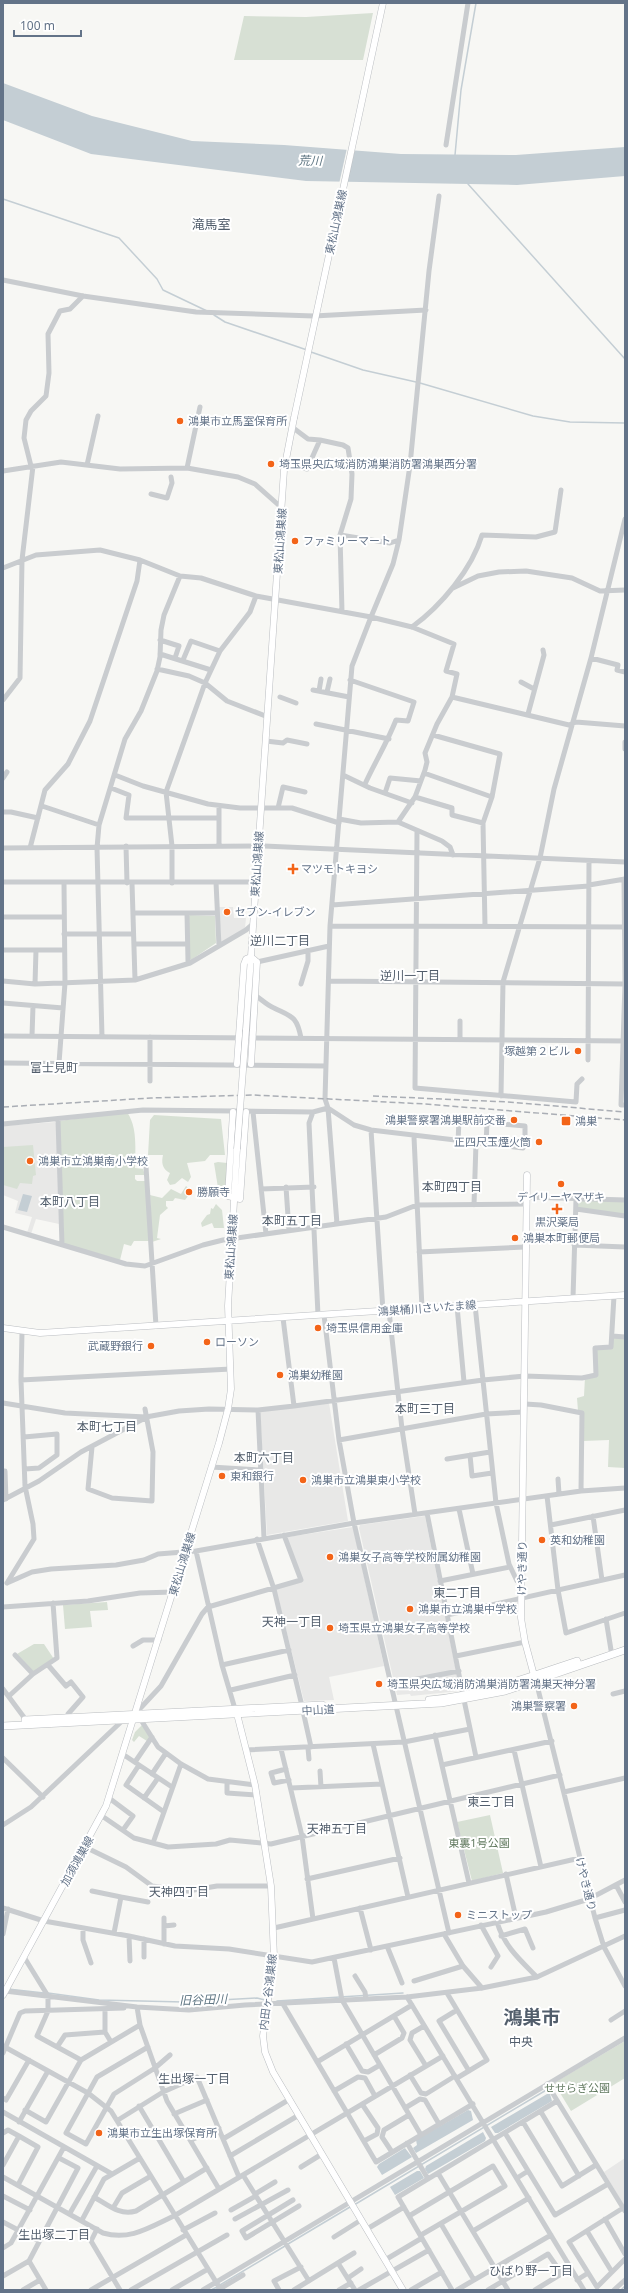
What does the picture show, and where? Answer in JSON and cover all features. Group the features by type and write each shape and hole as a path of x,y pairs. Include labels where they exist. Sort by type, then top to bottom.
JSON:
{"highway":[{"name":"中山道","path":"3,1721 134,1717 303,1709 396,1704 464,1697 504,1691 625,1645"},
{"name":"中山道","path":"535,1678 625,1650"},
{"name":"中山道","path":"3,1726 122,1721 134,1717 141,1720 236,1712"}],"main road":[{"name":"東松山鴻巣線","path":"134,1717 159,1640 228,1409 231,1369 229,1283 237,1149 285,462 383,3"},
{"path":"237,1064 244,964 246,959 251,957 257,962 251,1064"},
{"path":"233,1112 228,1196 234,1199 240,1199 250,1112"},
{"name":"けやき通り","path":"527,1175 525,1246 525,1404 522,1629 535,1678"},
{"name":"鴻巣桶川さいたま線","path":"3,1328 22,1332 40,1333 625,1295"},
{"name":"内田ヶ谷鴻巣線","path":"236,1712 255,1785 266,1844 271,1886 274,1928 274,1957 266,2004 263,2036 265,2052 273,2072 403,2290"},
{"name":"加須鴻巣線","path":"4,1993 102,1816 124,1755 134,1717"}],"street":[{"path":"446,145 468,3"},
{"path":"337,1224 328,1108 325,1090 330,926 350,680 352,666 393,564 399,540 410,466 439,196"},
{"path":"3,280 82,296 196,312 314,316 426,310"},
{"path":"3,700 20,678 22,560 32,466 24,438 26,420 31,411 46,396 49,373 48,334 60,311 70,309 82,296"},
{"path":"187,468 200,407"},
{"path":"87,465 98,416"},
{"path":"292,428 308,439 343,445 348,448 352,474 351,499 340,535 342,612"},
{"path":"285,462 307,469 320,440"},
{"path":"3,471 61,462 120,469 187,468 238,477 255,484 282,508"},
{"path":"151,494 167,498 172,483 171,477"},
{"path":"412,627 423,619 453,588 478,548 482,535 536,537 554,532 561,490"},
{"path":"502,1096 504,982 529,891 540,858 554,789 591,658 625,518"},
{"path":"340,535 390,543 399,540"},
{"path":"3,568 36,555 100,550 140,560 180,576 201,578 256,596 371,617 412,627 454,644 446,671 457,674 452,698 425,753 427,762 415,797 398,822"},
{"path":"30,848 45,790 68,764 90,722 137,581 140,560"},
{"path":"453,588 478,576 499,572 526,571 572,578 600,591 625,590"},
{"path":"102,1036 97,848 99,825 125,739 141,711 157,669 164,615 180,576"},
{"path":"172,883 172,846 166,792 205,683 220,651 250,612 256,596"},
{"path":"160,640 179,646 175,658"},
{"path":"183,660 191,641 220,651"},
{"path":"528,714 544,655 543,650"},
{"path":"160,654 211,670"},
{"path":"591,658 618,665 617,670 625,672"},
{"path":"157,669 189,676 205,683 227,701 268,717"},
{"path":"319,691 321,679"},
{"path":"327,692 330,679"},
{"path":"350,680 414,702 408,721 396,720 384,750 378,755 365,784"},
{"path":"521,682 534,689"},
{"path":"313,690 349,697"},
{"path":"280,697 296,703"},
{"path":"452,698 528,714 569,725 625,726"},
{"path":"316,724 389,739"},
{"path":"433,735 500,754 492,797 483,823 485,926"},
{"path":"266,741 283,744 287,740 307,744"},
{"path":"625,742 625,749"},
{"path":"3,778 7,772"},
{"path":"424,773 492,797"},
{"path":"115,775 166,792 219,806 292,808 339,821 362,823 398,822 442,841 450,847 453,855"},
{"path":"343,775 412,803"},
{"path":"385,793 390,778 421,782"},
{"path":"278,808 283,787 305,792"},
{"path":"111,788 129,795 126,818 219,818"},
{"path":"415,797 452,808 452,815 483,823"},
{"path":"42,806 99,825"},
{"path":"219,806 219,846"},
{"path":"3,812 11,812 38,818"},
{"path":"417,831 415,1088 576,1102 577,1084 582,1079"},
{"path":"126,846 133,913 135,980"},
{"path":"3,848 258,846 625,862"},
{"path":"588,1060 589,861"},
{"path":"332,905 529,891 589,885 625,879 624,1041 621,1105 625,1106"},
{"path":"3,882 256,882"},
{"path":"216,882 216,912 219,946"},
{"path":"59,1063 65,983 64,883"},
{"path":"133,913 216,912"},
{"path":"187,913 188,961 190,963"},
{"path":"3,917 64,917"},
{"path":"3,981 35,984 135,980 190,963 253,924"},
{"path":"330,926 624,927"},
{"path":"64,934 133,934"},
{"path":"134,944 187,944"},
{"path":"257,962 329,946"},
{"path":"3,950 64,950"},
{"path":"35,984 36,950"},
{"path":"301,984 308,960 308,950"},
{"path":"329,981 625,984"},
{"path":"255,995 273,1007 292,1015 298,1025 301,1038"},
{"path":"3,1003 63,1008"},
{"path":"32,1036 33,1006"},
{"path":"460,1021 460,1039"},
{"path":"3,1036 624,1041"},
{"path":"150,1037 150,1081"},
{"path":"3,1063 251,1064 326,1066"},
{"path":"3,1124 58,1120 143,1110 313,1112 328,1108 354,1125 371,1130 414,1137 523,1148"},
{"path":"250,1112 266,1234"},
{"path":"313,1112 309,1123 314,1187 313,1228 321,1315 339,1440 354,1523 439,1890 446,1933 463,1966 482,1988"},
{"path":"58,1120 62,1245"},
{"path":"458,1142 459,1120 526,1126 525,1137"},
{"path":"486,1144 487,1123"},
{"path":"371,1130 375,1219 386,1311 415,1514"},
{"path":"414,1137 422,1308"},
{"path":"474,1204 476,1143"},
{"path":"146,1167 156,1326"},
{"path":"286,1187 289,1231"},
{"path":"261,1189 314,1187"},
{"path":"527,1197 625,1200"},
{"path":"573,1298 576,1199"},
{"path":"3,1227 126,1264 145,1266 203,1245 223,1240 375,1219 417,1205 527,1204"},
{"path":"576,1209 625,1216"},
{"path":"574,1245 625,1247"},
{"path":"419,1252 525,1246"},
{"path":"3,1403 65,1413 146,1417 179,1411 228,1409 258,1410 464,1382 525,1376 582,1378 596,1375 595,1348 611,1347 614,1296"},
{"path":"475,1305 496,1503 510,1567 517,1581 522,1583"},
{"path":"457,1306 464,1382"},
{"path":"283,1318 294,1406"},
{"path":"22,1332 21,1380 26,1489 33,1524 34,1539 7,1583 22,1575 51,1569 116,1565 144,1560 158,1554 196,1551 354,1523 459,1509 524,1498 581,1491 625,1488"},
{"path":"612,1336 625,1337"},
{"path":"21,1380 231,1369"},
{"path":"525,1404 540,1404 582,1413 581,1491"},
{"path":"92,1447 88,1489 112,1498 152,1501 153,1452 145,1409"},
{"path":"258,1410 264,1538"},
{"path":"339,1440 486,1414 524,1412"},
{"path":"3,1471 5,1471 5,1500 26,1489 92,1447 146,1417"},
{"path":"24,1437 57,1434 57,1455 39,1468 25,1469"},
{"path":"447,1459 490,1452"},
{"path":"470,1455 472,1476 492,1473"},
{"path":"211,1467 260,1470"},
{"path":"384,1480 409,1477"},
{"path":"558,1479 559,1494"},
{"path":"547,1496 558,1590 566,1633 625,1613"},
{"path":"459,1509 473,1574"},
{"path":"551,1525 625,1510"},
{"path":"427,1513 476,1757"},
{"path":"593,1516 602,1580"},
{"path":"134,1717 162,1686 202,1614 208,1607 274,1589 300,1580 284,1535"},
{"path":"257,1539 274,1589 295,1675 310,1748 309,1759"},
{"path":"196,1551 222,1665 231,1690 236,1712"},
{"path":"440,1581 510,1567"},
{"path":"447,1615 625,1575"},
{"path":"3,1607 88,1601 140,1593 173,1592"},
{"path":"9,1696 33,1674 57,1658 53,1603"},
{"path":"606,1619 611,1650"},
{"path":"133,1646 143,1640 159,1640"},
{"path":"456,1656 525,1642"},
{"path":"222,1665 289,1650"},
{"path":"16,1655 33,1674"},
{"path":"48,1665 66,1686 71,1682 83,1697 68,1714 68,1718"},
{"path":"391,1684 459,1671"},
{"path":"231,1690 295,1675"},
{"name":"けやき通り","path":"535,1678 552,1741 589,1899 604,1947 624,1982"},
{"path":"3,1689 26,1720"},
{"path":"613,1694 625,1691"},
{"path":"141,1720 158,1747 181,1764 208,1779 255,1785"},
{"path":"3,1825 31,1807 43,1797 122,1721"},
{"path":"246,1750 310,1748 404,1742 470,1729"},
{"path":"435,1735 469,1883"},
{"path":"152,1737 126,1785 164,1812"},
{"path":"442,1765 552,1741"},
{"path":"373,1744 408,1897"},
{"path":"281,1749 302,1836 313,1919"},
{"path":"514,1750 541,1867"},
{"path":"152,1774 166,1753"},
{"path":"124,1755 172,1787"},
{"path":"3,1758 43,1797"},
{"path":"153,1843 181,1764"},
{"path":"286,1769 271,1773 274,1783 289,1780"},
{"path":"320,1771 321,1786"},
{"path":"102,1816 134,1838 168,1847 216,1844 230,1840 266,1844 560,1775"},
{"path":"144,1798 158,1778"},
{"path":"564,1792 625,1778"},
{"path":"227,1782 227,1793 257,1795"},
{"path":"291,1788 382,1784"},
{"path":"109,1798 133,1816 122,1830"},
{"path":"86,1847 126,1867 152,1886 188,1891 217,1886 271,1886"},
{"path":"307,1879 400,1858"},
{"path":"274,1928 580,1858"},
{"path":"506,1874 516,1918"},
{"path":"3,1934 6,1909 44,1921 144,1938 164,1944 229,1949 312,1962 481,1926 589,1899 625,1880"},
{"path":"616,1885 625,1902"},
{"path":"92,1891 148,1902"},
{"path":"114,1933 121,1897"},
{"path":"360,1908 371,1950"},
{"path":"595,1918 625,1910"},
{"path":"164,1918 164,1944"},
{"path":"497,1922 501,1936 509,1948 537,1977"},
{"path":"164,1926 174,1925"},
{"path":"481,1926 498,1956 491,1967"},
{"path":"83,1928 84,1940 91,1962"},
{"path":"501,1936 525,1929 533,1948"},
{"path":"129,1936 130,1961"},
{"path":"4,1993 48,1996 137,2007 189,2010 447,1993 482,1988 537,1977 625,1936"},
{"path":"144,1938 144,1957"},
{"path":"387,1946 402,1983"},
{"path":"24,1957 48,1996 48,2011 37,2036 81,2060"},
{"path":"334,1958 342,2000 421,2135"},
{"path":"414,1982 463,1966"},
{"path":"355,1976 366,1992 366,1998"},
{"path":"410,2075 421,2093 426,2094 487,2060 447,1993"},
{"path":"407,1996 484,2122 583,2290"},
{"path":"283,2004 376,2162 473,2104"},
{"path":"317,2062 412,2005"},
{"path":"3,2053 4,2046 20,2013 25,2011 137,2007"},
{"path":"137,2007 140,2024 163,2092 174,2114 191,2140 218,2189"},
{"path":"105,2009 105,2032 111,2042"},
{"path":"457,2010 439,2021 469,2071"},
{"path":"611,2020 625,2011"},
{"path":"374,2055 402,2038 404,2032 394,2016"},
{"path":"25,2110 46,2122 81,2060 140,2024"},
{"path":"424,2026 412,2033 410,2040 426,2066"},
{"path":"58,2047 65,2035 105,2032"},
{"path":"203,2290 625,2038"},
{"path":"346,2044 362,2071 368,2072 380,2065"},
{"path":"4,2046 88,2093 106,2106 118,2120 184,2233 220,2290 243,2275"},
{"path":"148,2047 97,2077 66,2134 86,2144 114,2094 155,2068 170,2056"},
{"path":"3,2177 97,2229 115,2236 128,2236 174,2216 443,2056"},
{"path":"3,2098 6,2100 29,2060"},
{"path":"19,2122 48,2071"},
{"path":"118,2120 163,2092 197,2077 230,2156 241,2176 262,2204 267,2216 286,2241 309,2281"},
{"path":"334,2091 358,2077 364,2078 375,2096"},
{"path":"548,2084 557,2102 624,2210 605,2219 569,2242 597,2287 625,2259"},
{"path":"223,2139 290,2099"},
{"path":"404,2108 420,2099 425,2100 439,2124"},
{"path":"174,2114 207,2100"},
{"path":"452,2290 398,2197 557,2102"},
{"path":"362,2104 378,2128 377,2134 364,2141"},
{"path":"139,2106 184,2182"},
{"path":"3,2112 112,2174"},
{"path":"541,2112 579,2176"},
{"path":"230,2156 299,2115"},
{"path":"392,2152 382,2137 384,2130 409,2115"},
{"path":"523,2122 562,2186 596,2165"},
{"path":"191,2140 219,2128"},
{"path":"3,2133 8,2130 38,2147 18,2185"},
{"path":"505,2133 555,2215 608,2184"},
{"path":"3,2164 19,2136"},
{"path":"407,2143 428,2179"},
{"path":"3,2248 11,2243 64,2147"},
{"path":"301,2167 322,2154"},
{"path":"3,2276 29,2261 78,2168 58,2158"},
{"path":"82,2220 104,2179 140,2158"},
{"path":"70,2214 97,2166"},
{"path":"385,2260 441,2224 505,2186 493,2166 409,2216"},
{"path":"94,2198 113,2208 127,2213 162,2196 207,2168"},
{"path":"517,2178 528,2171"},
{"path":"438,2173 508,2290"},
{"path":"113,2208 122,2193 151,2176"},
{"path":"231,2210 276,2182"},
{"path":"235,2219 288,2190"},
{"path":"3,2196 30,2210"},
{"path":"473,2231 529,2198"},
{"path":"293,2200 242,2231 246,2238 299,2206"},
{"path":"366,2229 404,2207"},
{"path":"91,2290 215,2213"},
{"path":"605,2219 625,2254"},
{"path":"334,2237 361,2220"},
{"path":"3,2222 39,2241"},
{"path":"441,2224 474,2280"},
{"path":"97,2229 91,2241 120,2290"},
{"path":"587,2231 612,2272"},
{"path":"131,2290 227,2235"},
{"path":"457,2290 551,2235"},
{"path":"359,2290 429,2250"},
{"path":"294,2290 354,2253"},
{"path":"488,2290 548,2254 562,2274"},
{"path":"29,2261 46,2290"},
{"path":"338,2263 355,2290"},
{"path":"279,2290 274,2281 300,2267"},
{"path":"535,2290 571,2268"},
{"path":"172,2290 208,2269"},
{"path":"348,2278 361,2269"},
{"path":"411,2290 442,2272"},
{"path":"577,2280 588,2273"},
{"path":"23,2290 40,2280"},
{"path":"614,2290 625,2280"},
{"path":"340,2290 351,2283"}],"shaded area":[{"path":"219,907 233,907 234,918 246,918 245,928 221,943"},
{"name":"鴻巣市立鴻巣南小学校","path":"55,1122 57,1124 59,1224 36,1219 31,1234 27,1233 32,1217 15,1213 18,1201 3,1195 3,1126"},
{"name":"鴻巣市立鴻巣東小学校","path":"329,1403 348,1521 267,1535 260,1411"},
{"name":"鴻巣市立鴻巣中学校","path":"425,1516 460,1691 411,1696 410,1694 397,1695 359,1528 360,1525"},
{"name":"埼玉県立鴻巣女子高等学校","path":"353,1527 384,1666 329,1677 334,1700 304,1701 276,1589 302,1581 287,1539 288,1537"},
{"path":"625,2158 625,2207 604,2172"}],"green space":[{"path":"373,13 363,60 234,60 244,16 306,17"},
{"path":"190,915 215,916 216,943 191,960 189,958 188,917"},
{"path":"127,1112 131,1118 134,1132 135,1168 143,1169 145,1175 135,1175 135,1179 137,1181 146,1181 149,1241 134,1241 131,1246 124,1244 120,1260 64,1244 59,1121"},
{"path":"154,1115 221,1119 225,1155 210,1155 205,1161 187,1163 191,1177 188,1182 182,1178 175,1184 170,1185 167,1180 170,1173 163,1166 163,1155 148,1155 150,1120"},
{"path":"33,1145 36,1175 33,1176 32,1184 20,1183 17,1189 3,1185 3,1147"},
{"path":"214,1163 227,1163 225,1195 222,1196 219,1194"},
{"path":"186,1186 192,1191 185,1200 175,1198 173,1201 166,1201 166,1206 168,1208 160,1215 157,1238 161,1239 152,1242 150,1195 162,1198 171,1189 181,1194"},
{"path":"576,1199 625,1200 625,1216 576,1209"},
{"path":"216,1204 222,1210 224,1228 214,1228 212,1223 202,1227 201,1223 207,1215 210,1214 211,1208 213,1209"},
{"path":"612,1336 625,1337 625,1468 608,1467 609,1440 583,1441 582,1411 578,1411 577,1398 584,1396 585,1377 596,1375 595,1348 611,1347"},
{"path":"107,1602 108,1610 90,1611 92,1627 65,1629 63,1605"},
{"path":"34,1644 44,1644 54,1659 34,1672 17,1654"},
{"path":"142,1725 150,1737 147,1741 139,1736 134,1742 132,1740 135,1732"},
{"name":"東裏1号公園","path":"490,1815 503,1873 472,1881 457,1822"},
{"name":"せせらぎ公園","path":"625,2041 625,2078 571,2111 554,2083"}],"water":[{"name":"荒川","path":"3,83 92,116 192,141 284,145 401,154 516,155 625,147 625,176 517,185 306,181 91,154 3,120"},
{"path":"23,1194 32,1196 27,1212 18,1210"},
{"path":"547,2094 550,2094 552,2101 498,2133 495,2133 491,2127"},
{"path":"468,2110 471,2111 473,2120 416,2153 413,2148 417,2145 416,2140"},
{"path":"483,2132 486,2138 485,2141 428,2174 425,2169 426,2166"},
{"path":"405,2148 412,2157 382,2175 377,2167 379,2164"},
{"path":"417,2171 420,2171 424,2178 395,2195 390,2187"}],"pier":[{"path":"347,148 355,149 347,184 339,184"}],"waterway":[{"path":"455,155 461,90 476,3"},
{"path":"468,184 625,359"},
{"path":"3,199 119,238 157,279 163,290 207,311"},
{"path":"214,315 225,322 307,350"},
{"path":"311,352 363,370 416,382"},
{"path":"420,383 533,416 570,422 625,423"},
{"name":"旧谷田川","path":"8,1989 44,1993"},
{"name":"旧谷田川","path":"48,1993 99,2000 184,2002 257,1998 265,2000"},
{"name":"旧谷田川","path":"277,2001 403,1993"},
{"path":"354,2205 548,2089"},
{"path":"288,2244 350,2207"},
{"path":"220,2285 285,2246"},
{"path":"621,2290 625,2286"},
{"path":"211,2290 217,2287"}],"railway":[{"path":"3,1107 151,1098 253,1095 425,1104 625,1120"},
{"path":"373,1096 508,1102 625,1112"}],"place":[{"name":"鴻巣市立馬室保育所","path":"180,421"},
{"name":"埼玉県央広域消防鴻巣消防署鴻巣西分署","path":"271,464"},
{"name":"ファミリーマート","path":"295,541"},
{"name":"マツモトキヨシ","path":"293,869"},
{"name":"セブン-イレブン","path":"227,912"},
{"name":"塚越第２ビル","path":"578,1051"},
{"name":"鴻巣警察署鴻巣駅前交番","path":"514,1120"},
{"name":"鴻巣","path":"566,1121"},
{"name":"正四尺玉煙火筒","path":"539,1142"},
{"name":"鴻巣市立鴻巣南小学校","path":"30,1161"},
{"name":"デイリーヤマザキ","path":"561,1184"},
{"name":"勝願寺","path":"189,1192"},
{"name":"黒沢薬局","path":"557,1209"},
{"name":"鴻巣本町郵便局","path":"515,1238"},
{"name":"埼玉県信用金庫","path":"318,1328"},
{"name":"ローソン","path":"207,1342"},
{"name":"武蔵野銀行","path":"151,1346"},
{"name":"鴻巣幼稚園","path":"280,1375"},
{"name":"東和銀行","path":"222,1476"},
{"name":"鴻巣市立鴻巣東小学校","path":"303,1480"},
{"name":"英和幼稚園","path":"542,1540"},
{"name":"鴻巣女子高等学校附属幼稚園","path":"330,1557"},
{"name":"鴻巣市立鴻巣中学校","path":"410,1609"},
{"name":"埼玉県立鴻巣女子高等学校","path":"330,1628"},
{"name":"埼玉県央広域消防鴻巣消防署鴻巣天神分署","path":"379,1684"},
{"name":"鴻巣警察署","path":"574,1706"},
{"name":"ミニストップ","path":"458,1915"},
{"name":"鴻巣市立生出塚保育所","path":"99,2133"}],"district":[{"name":"滝馬室","path":"211,224"},
{"name":"逆川二丁目","path":"280,941"},
{"name":"逆川一丁目","path":"410,976"},
{"name":"富士見町","path":"54,1068"},
{"name":"本町四丁目","path":"452,1187"},
{"name":"本町八丁目","path":"70,1202"},
{"name":"本町五丁目","path":"292,1221"},
{"name":"本町三丁目","path":"425,1409"},
{"name":"本町七丁目","path":"107,1427"},
{"name":"本町六丁目","path":"264,1458"},
{"name":"東二丁目","path":"457,1593"},
{"name":"天神一丁目","path":"292,1622"},
{"name":"東三丁目","path":"491,1802"},
{"name":"天神五丁目","path":"337,1829"},
{"name":"天神四丁目","path":"179,1892"},
{"name":"鴻巣市","path":"532,2017"},
{"name":"中央","path":"521,2042"},
{"name":"生出塚一丁目","path":"194,2079"},
{"name":"生出塚二丁目","path":"54,2235"},
{"name":"ひばり野一丁目","path":"531,2271"}]}
